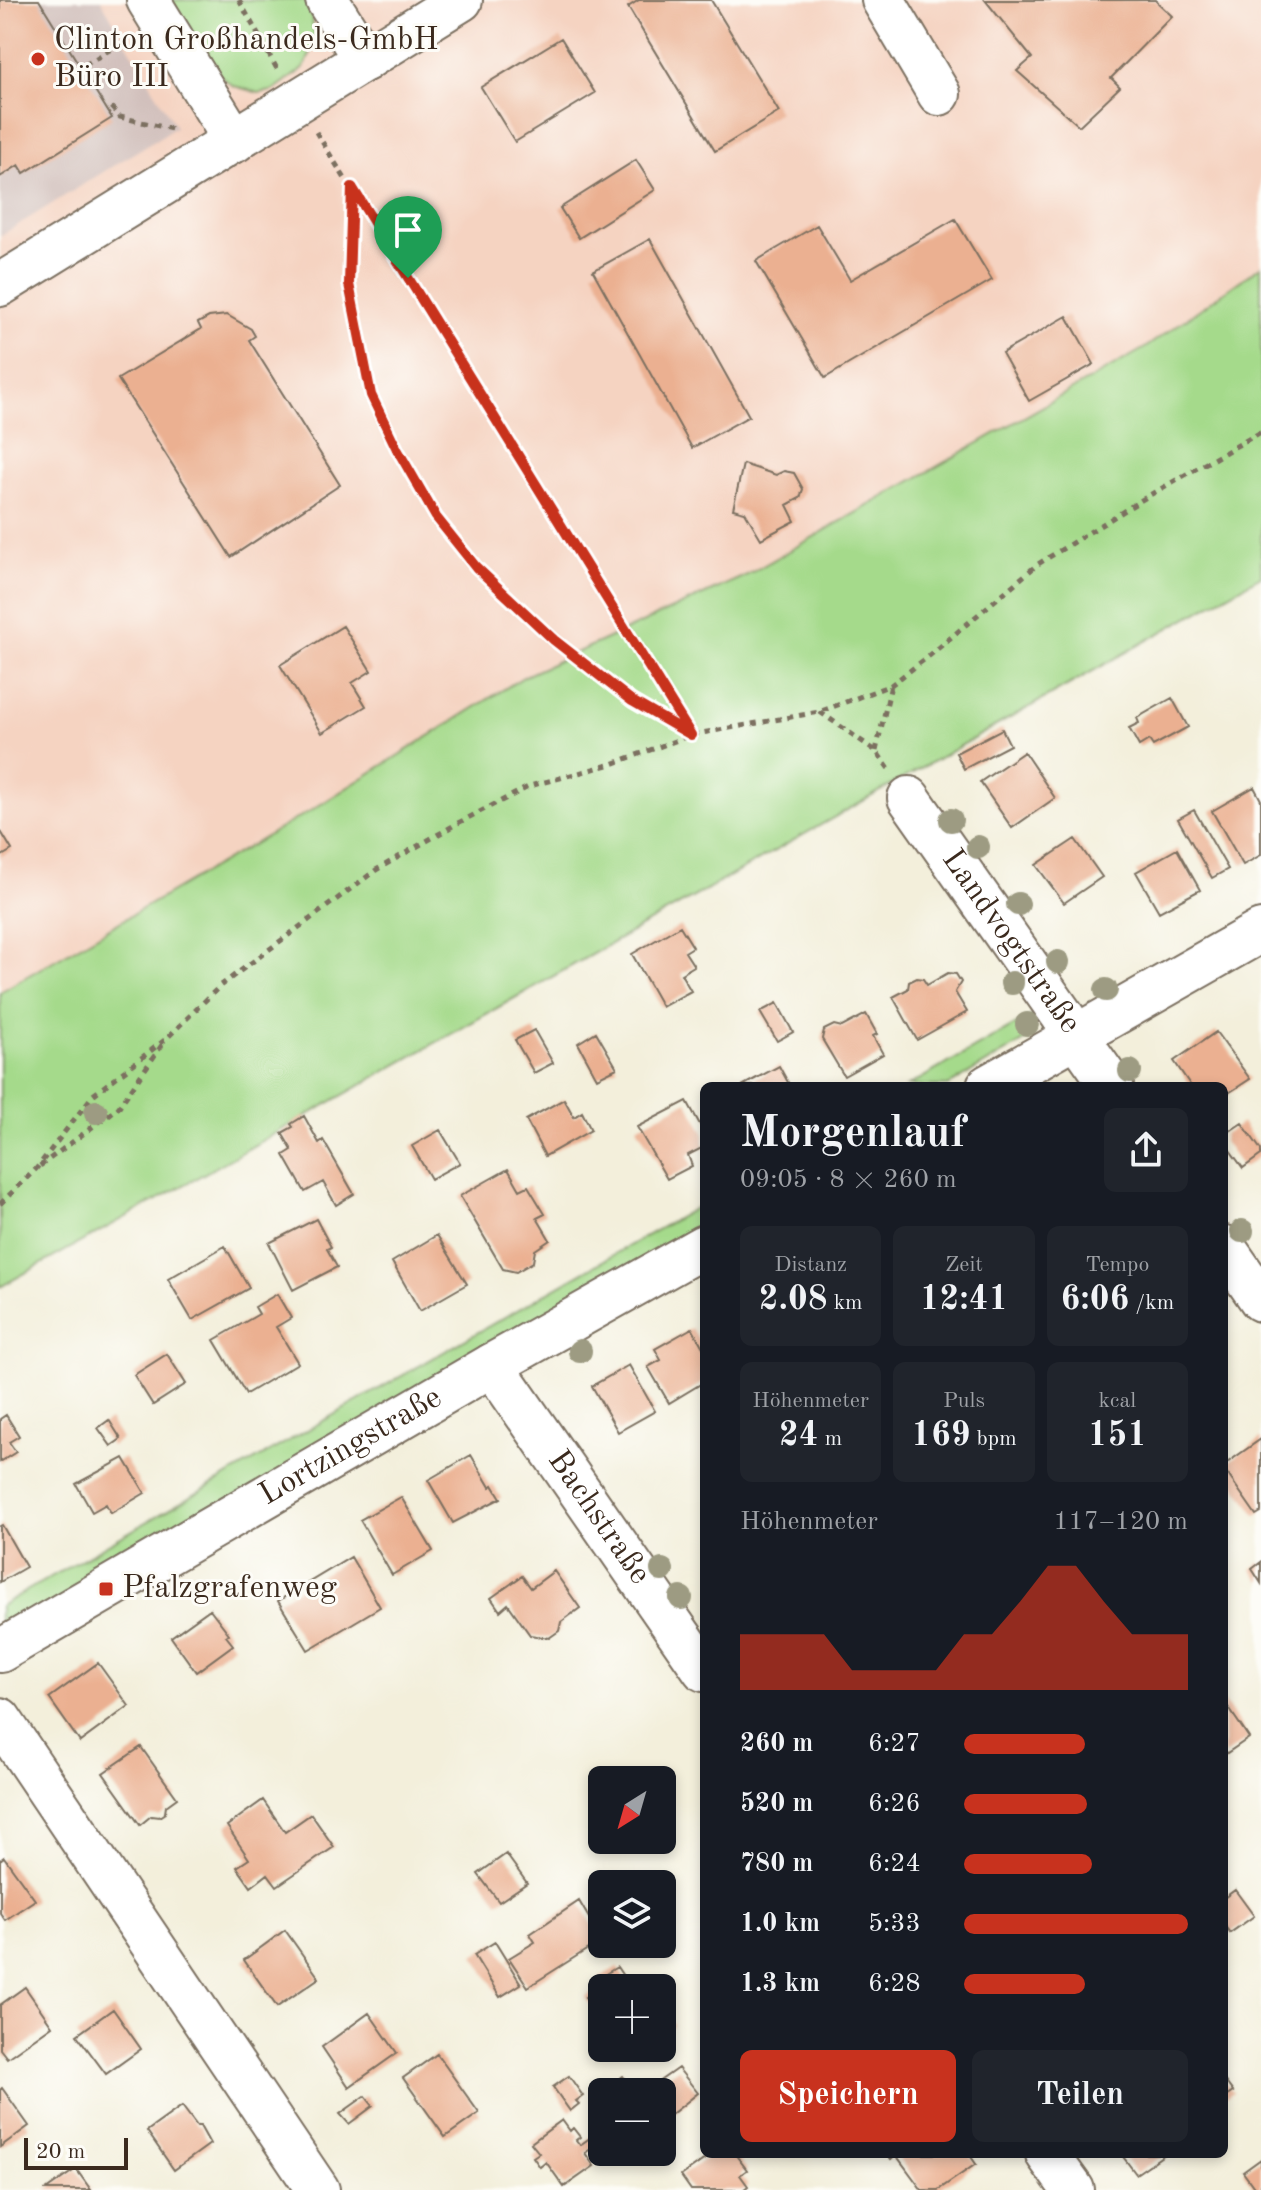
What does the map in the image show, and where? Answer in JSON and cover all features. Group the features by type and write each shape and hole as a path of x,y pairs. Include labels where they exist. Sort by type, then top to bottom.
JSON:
{"street":[{"path":"148,0 235,141"},
{"path":"327,0 365,60"},
{"path":"0,285 461,0"},
{"path":"883,0 939,94"},
{"name":"Landvogtstraße","path":"909,798 1109,1082"},
{"path":"995,1082 1261,931"},
{"name":"Lortzingstraße","path":"0,1651 492,1365 700,1248"},
{"path":"1228,1253 1261,1300"},
{"name":"Bachstraße","path":"492,1365 700,1664"},
{"path":"0,1719 318,2190"},
{"path":"1050,2158 1073,2190"}],"path":[{"path":"239,0 279,71"},
{"path":"85,65 122,42"},
{"path":"111,107 120,117 181,131"},
{"path":"311,123 691,735"},
{"path":"352,187 349,284 371,395 397,449 436,517 476,567 554,640 632,701 691,735"},
{"path":"36,1169 93,1095 166,1039 220,986 376,870 530,786 612,764 691,735 819,712 891,685 1038,564 1148,496 1261,432"},
{"path":"876,751 891,685"},
{"path":"819,712 876,751 909,798"},
{"path":"0,1204 36,1169 118,1108 166,1039"}],"shaded area":[{"path":"0,0 1261,0 1261,266 1145,348 745,576 525,676 310,811 0,992"},
{"path":"0,0 101,0 176,127 0,236"}],"green space":[{"path":"168,0 308,0 316,41 304,68 272,91 259,93 234,86 210,69"},
{"path":"1261,266 1261,576 0,1287 0,992 310,811 525,676 745,576 1145,348"},
{"path":"1033,1015 1034,1031 1028,1039 955,1082 915,1082"},
{"path":"700,1205 700,1229 0,1634 0,1606"}],"building":[{"name":"Clinton Großhandels-GmbH Büro III","path":"0,0 39,0 112,118 24,173 19,165 0,177"},
{"path":"639,0 711,0 779,112 715,151 628,7"},
{"path":"985,0 1155,0 1172,16 1111,78 1120,87 1079,126 1017,71 1032,58"},
{"path":"561,38 595,93 515,142 481,87"},
{"path":"636,160 655,190 579,238 560,208"},
{"path":"955,219 992,280 825,378 756,261 817,225 850,280"},
{"path":"650,239 749,416 692,448 593,271"},
{"path":"227,315 251,329 255,336 249,340 340,485 231,557 118,379 201,329 198,323 209,317"},
{"path":"1067,316 1094,364 1029,401 1002,353"},
{"path":"743,464 776,475 784,471 794,473 803,489 800,498 787,505 795,521 761,539 745,512 733,509"},
{"path":"343,626 371,671 352,683 366,706 322,733 280,665"},
{"path":"1172,698 1188,727 1153,746 1149,740 1139,746 1129,728 1139,723 1137,718"},
{"path":"1002,729 1010,745 964,769 956,753"},
{"path":"1024,752 1055,798 1012,828 980,782"},
{"path":"1254,787 1261,800 1261,855 1243,865 1212,811"},
{"path":"1194,810 1228,869 1212,878 1178,819"},
{"path":"0,830 12,850 0,857"},
{"path":"1075,839 1102,877 1064,903 1036,865"},
{"path":"1177,849 1200,890 1159,912 1136,872"},
{"path":"680,926 693,947 685,952 694,966 681,974 691,991 662,1007 632,954"},
{"path":"948,973 956,974 961,982 955,992 967,1012 917,1040 893,997 908,989 909,982 917,978 923,979 927,985"},
{"path":"777,1003 793,1032 777,1041 760,1012"},
{"path":"866,1014 883,1054 844,1076 822,1039 824,1030 834,1025 842,1027"},
{"path":"534,1030 553,1063 534,1073 515,1040"},
{"path":"596,1032 617,1068 597,1078 578,1043"},
{"path":"1216,1032 1250,1079 1228,1093 1228,1082 1188,1082 1174,1061"},
{"path":"779,1066 788,1082 749,1082"},
{"path":"564,1099 574,1117 582,1112 591,1130 545,1156 526,1120"},
{"path":"687,1101 700,1125 700,1149 688,1155 692,1166 667,1179 637,1127"},
{"path":"304,1116 319,1143 323,1140 354,1194 336,1205 323,1182 305,1192 284,1155 292,1150 282,1133"},
{"path":"1242,1123 1261,1150 1261,1155 1243,1168 1228,1147 1228,1132"},
{"path":"440,1130 460,1163 431,1179 412,1146"},
{"path":"508,1169 520,1190 528,1186 545,1214 537,1218 550,1240 535,1250 533,1262 516,1272 503,1269 460,1196"},
{"path":"316,1219 331,1247 327,1249 337,1267 293,1290 269,1243"},
{"path":"437,1235 467,1284 420,1311 392,1262"},
{"path":"225,1246 249,1288 192,1320 168,1279"},
{"path":"277,1294 291,1318 276,1327 298,1363 246,1394 214,1340 259,1314 255,1307"},
{"path":"692,1328 700,1342 700,1384 669,1403 648,1367 661,1360 655,1349"},
{"path":"167,1354 186,1384 153,1405 134,1375"},
{"path":"629,1365 655,1411 618,1432 592,1386"},
{"path":"6,1415 19,1436 9,1442 16,1452 0,1462 0,1419"},
{"path":"109,1420 121,1439 111,1446 98,1428"},
{"path":"1261,1439 1261,1512 1256,1515 1228,1475 1228,1462"},
{"path":"471,1455 490,1487 493,1485 501,1498 453,1523 428,1480"},
{"path":"124,1458 145,1493 111,1513 106,1504 92,1512 76,1484"},
{"path":"401,1497 433,1551 392,1575 360,1520"},
{"path":"0,1526 26,1567 0,1582"},
{"path":"351,1557 380,1607 308,1650 278,1601"},
{"path":"1261,1562 1261,1583 1252,1569"},
{"path":"554,1571 580,1608 561,1622 559,1631 549,1638 530,1635 508,1604 500,1611 491,1598 522,1576 531,1588"},
{"path":"210,1609 229,1634 226,1636 233,1645 196,1672 171,1637"},
{"path":"98,1663 129,1706 80,1742 49,1698"},
{"path":"1228,1707 1249,1738 1228,1752"},
{"path":"141,1747 177,1798 166,1806 165,1813 159,1817 151,1816 140,1825 103,1773"},
{"path":"263,1800 285,1832 311,1814 334,1847 277,1886 268,1874 251,1887 237,1867 249,1859 227,1826"},
{"path":"506,1854 527,1883 499,1902 478,1874"},
{"path":"4,1857 35,1900 5,1920 0,1913 0,1860"},
{"path":"1235,1890 1254,1916 1230,1933 1228,1930 1228,1895"},
{"path":"579,1901 588,1916 588,1949 528,1987 509,1958 535,1942 530,1934"},
{"path":"285,1930 319,1978 277,2007 244,1960"},
{"path":"495,1942 521,1984 500,1997 474,1955"},
{"path":"617,1967 622,1974 606,1974"},
{"path":"25,1987 52,2026 7,2058 0,2049 0,2005"},
{"path":"113,2009 141,2049 106,2074 77,2035"},
{"path":"369,2013 397,2053 349,2087 322,2047"},
{"path":"437,2054 479,2113 445,2137 403,2078"},
{"path":"678,2068 698,2093 676,2111 676,2078 664,2078"},
{"path":"569,2076 583,2096 570,2111 553,2087"},
{"path":"2,2088 29,2126 0,2147 0,2090"},
{"path":"365,2096 373,2106 349,2124 340,2114"},
{"path":"182,2106 200,2126 210,2144 174,2170 147,2131"},
{"path":"562,2120 570,2131 573,2128 580,2137 576,2140 580,2145 588,2139 588,2151 585,2153 588,2166 594,2166 564,2187 546,2162 540,2167 533,2157 539,2153 531,2143"},
{"path":"706,2158 738,2158 747,2170 740,2175 748,2186 743,2190 691,2190 681,2176"},
{"path":"898,2158 972,2158 976,2164 938,2190 922,2190"},
{"path":"1124,2158 1159,2158 1136,2174"},
{"path":"1261,2159 1261,2190 1256,2190 1243,2172"},
{"path":"76,2169 91,2190 46,2190"}],"place":[{"name":"Clinton Großhandels-GmbH Büro III","path":"38,59"},
{"name":"Pfalzgrafenweg","path":"106,1589"}],"route":[{"path":"352,187 408,278 578,552 691,735 632,701 554,640 476,567 436,517 397,449 371,395 349,284 352,187"}]}
